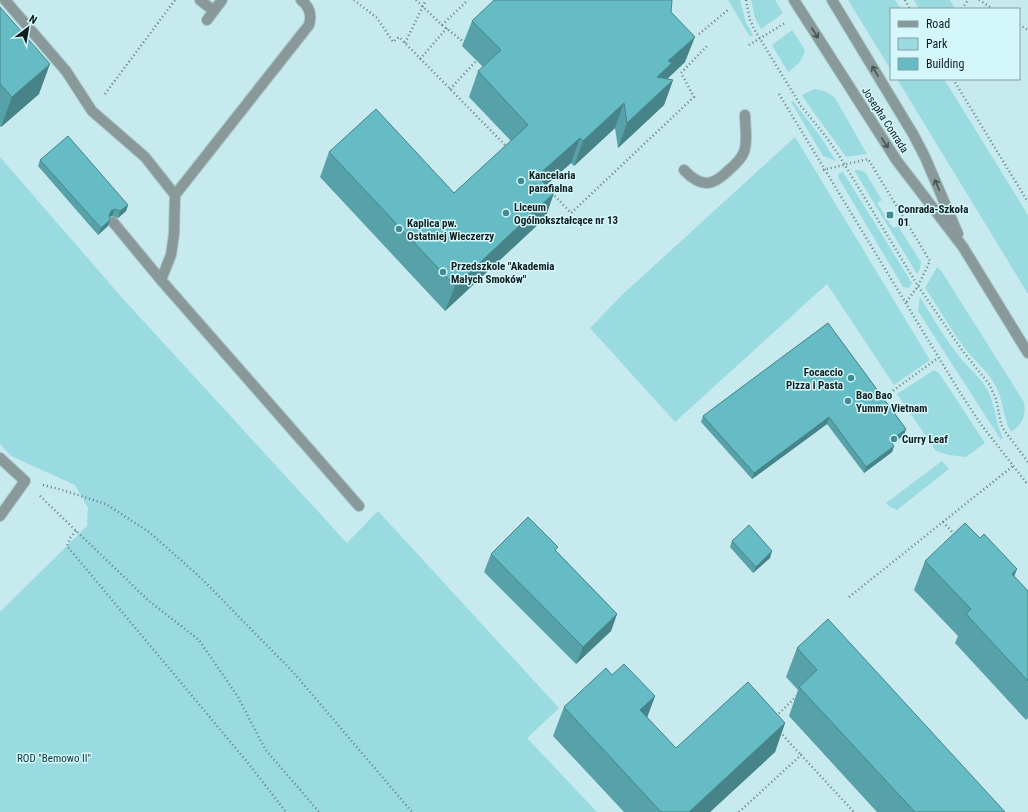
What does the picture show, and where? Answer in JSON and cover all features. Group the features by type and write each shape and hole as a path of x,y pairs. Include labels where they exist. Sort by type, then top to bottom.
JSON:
{"street":[{"path":"5,0 66,71 92,111 145,157 174,195 174,234 171,255 161,280"},
{"path":"200,0 214,11"},
{"path":"207,20 222,0"},
{"path":"174,195 309,25 311,16 310,12 306,4 301,0"},
{"name":"Josepha Conrada","path":"794,0 897,161 963,247 1028,353"},
{"name":"Josepha Conrada","path":"832,0 916,140 925,157 963,247"},
{"path":"684,170 694,180 704,183 714,182 722,177 740,159 743,153 746,140 745,115"},
{"path":"113,222 161,280 359,506"},
{"path":"0,458 25,482 0,516"}],"path":[{"path":"108,90 175,0"},
{"path":"354,0 377,18 393,42 399,37 508,148"},
{"path":"416,0 442,25 469,46"},
{"path":"405,43 426,0"},
{"path":"442,25 468,0"},
{"path":"746,0 750,20 757,34 801,106 827,138 918,286 962,350 990,384 996,399 1000,420 1004,430 1028,462"},
{"path":"978,0 991,8"},
{"path":"699,34 729,9"},
{"path":"420,59 447,28"},
{"path":"550,191 571,213 694,97 681,73 708,45"},
{"path":"450,89 478,59"},
{"path":"954,80 1028,202"},
{"path":"779,94 938,358 980,423 1028,485"},
{"path":"824,170 868,159 930,260 918,286 906,304"},
{"path":"878,401 938,358"},
{"path":"849,597 1013,466"},
{"path":"25,482 149,601 199,640 238,697 265,749 319,812"},
{"path":"25,482 60,489 106,504 149,532 201,578 293,672 412,812"},
{"path":"943,522 959,539"},
{"path":"76,531 70,538 67,546 248,763 286,812"},
{"path":"771,722 798,695"},
{"path":"776,727 854,812"},
{"path":"739,812 801,755"}],"green space":[{"path":"728,0 740,0 746,23 753,35 750,37"},
{"path":"751,0 775,0 783,13 761,29 755,18"},
{"path":"848,0 895,0 900,8 890,8 890,68"},
{"path":"914,0 950,0 954,8 918,8"},
{"path":"792,30 805,50 799,63 788,72 772,45"},
{"path":"898,80 945,80 1028,215 1028,294"},
{"path":"814,89 830,94 835,98 867,154 846,157 802,95"},
{"path":"793,101 820,136 836,161 823,156 791,102"},
{"path":"795,137 930,360 894,385 827,284 675,422 590,328 622,295"},
{"name":"ROD \"Bemowo II\"","path":"0,157 124,300 347,543 378,511 559,708 527,738 597,812 0,812 0,610 1,611 87,526 88,508 75,485 11,456 0,444"},
{"path":"854,170 865,172 882,200 877,203 893,228 898,226 921,262 920,269 917,274"},
{"path":"843,172 912,283 909,288 903,287 838,177 839,173"},
{"path":"937,267 942,272 1024,402 1023,419 1021,423 1011,432 1006,420 1000,395 994,383 955,335 925,288"},
{"path":"920,297 948,342 982,381 988,391 1003,438 1001,440 918,311"},
{"path":"934,370 939,373 985,443 966,457 949,455 936,451 897,394"},
{"path":"942,461 949,469 897,510 890,507 886,503"}],"building":[{"path":"494,0 672,0 671,12 695,37 668,61 672,63 657,77 673,80 627,123 624,103 583,141 580,138 537,176 554,193 455,286 329,152 376,109 454,193 528,125 478,71 501,50 472,21"},
{"path":"0,7 50,64 12,97 0,84"},
{"path":"68,136 128,205 120,211 115,209 111,211 109,216 110,220 101,228 40,160"},
{"path":"828,323 906,429 890,441 894,446 866,467 829,417 754,473 703,416"},
{"path":"528,517 558,547 555,550 617,614 583,647 491,554"},
{"path":"965,523 980,538 984,534 1017,569 1012,574 1028,591 1028,681 966,614 971,609 925,561"},
{"path":"749,525 772,551 756,567 732,541"},
{"path":"828,619 1005,812 915,812 799,687 817,670 797,648"},
{"path":"624,664 655,696 640,710 676,748 748,682 785,723 689,812 661,812 564,707 606,668 612,675"}],"place":[{"name":"Kancelaria parafialna","path":"521,181"},
{"name":"Liceum Ogólnokształcące nr 13","path":"506,213"},
{"name":"Conrada-Szkoła 01","path":"890,215"},
{"name":"Kaplica pw. Ostatniej Wieczerzy","path":"399,229"},
{"name":"Przedszkole \"Akademia Małych Smoków\"","path":"443,272"},
{"name":"Focaccio Pizza i Pasta","path":"851,378"},
{"name":"Bao Bao Yummy Vietnam","path":"848,401"},
{"name":"Curry Leaf","path":"894,439"}]}
